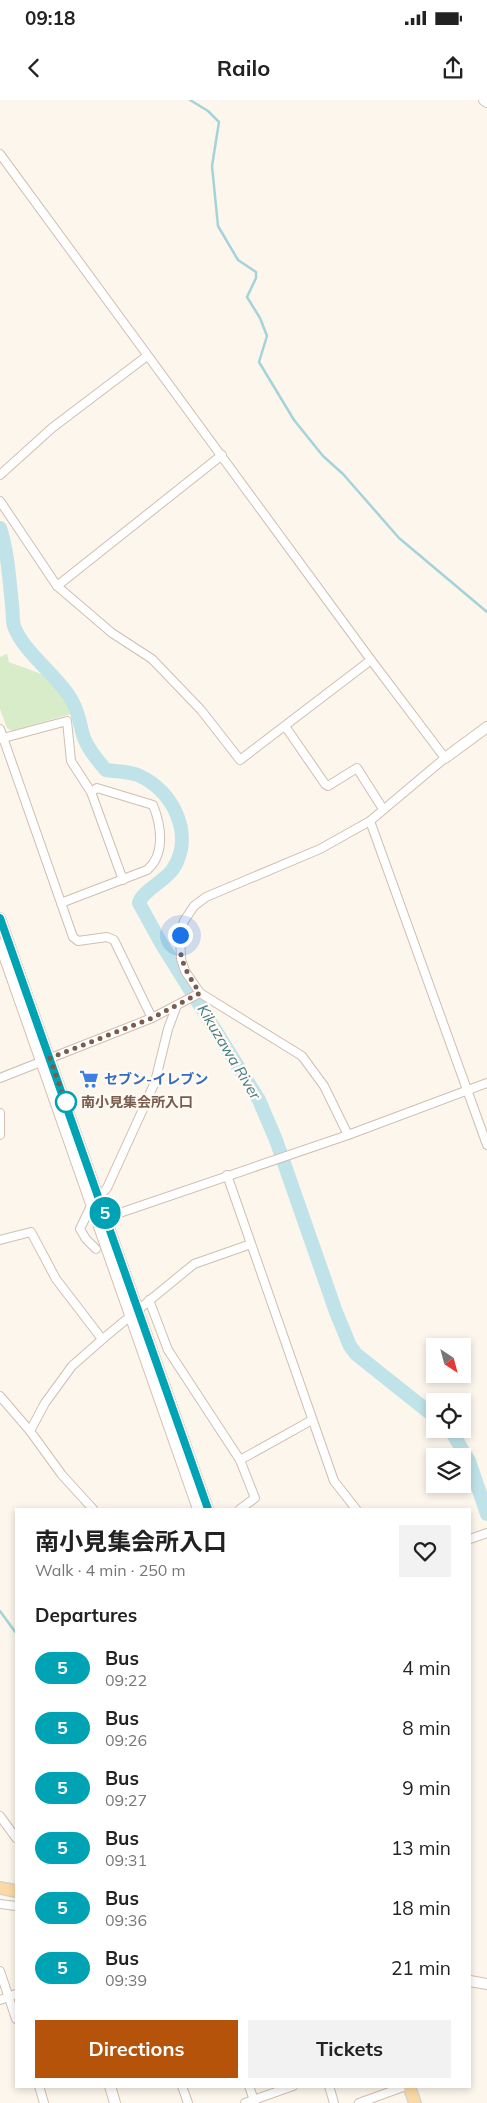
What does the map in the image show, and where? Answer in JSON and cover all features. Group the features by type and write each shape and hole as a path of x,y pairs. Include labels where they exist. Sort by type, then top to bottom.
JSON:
{"main road":[{"path":"446,758 487,727"},
{"path":"1,922 91,1206 102,1220"},
{"path":"0,944 99,1197 102,1220 198,1508"},
{"path":"134,1313 208,1508"},
{"path":"0,1888 15,1891"},
{"path":"471,1982 487,1984"},
{"path":"111,2088 115,2103"},
{"path":"409,2088 415,2103"}],"street":[{"path":"0,154 79,259 147,356 222,455 371,660 446,758 370,821 320,849 206,896 194,906 184,921 179,945 181,959 185,971 200,993 302,1056 324,1086 348,1135"},
{"path":"0,475 52,428 147,356"},
{"path":"57,586 222,455"},
{"path":"0,501 57,586 112,633 152,659 201,710 240,760 371,660"},
{"path":"2,738 67,720 71,761 91,792 123,880"},
{"path":"285,726 325,784 328,786 357,768 383,809"},
{"path":"0,729 75,940 86,941 107,937 114,940 152,1018"},
{"path":"61,903 147,870 152,866 159,849 160,822 153,805 103,789 96,788 91,792"},
{"path":"370,821 487,1145"},
{"path":"0,1078 152,1018 200,993"},
{"path":"96,1250 80,1229 91,1206 107,1188 155,1082 168,1029 177,1005"},
{"path":"102,1220 348,1135 487,1084"},
{"path":"0,1113 0,1135"},
{"path":"228,1175 334,1481 355,1508"},
{"path":"0,1240 31,1232 56,1279 102,1339"},
{"path":"30,1431 45,1403 72,1366 102,1339 194,1264 251,1244"},
{"path":"149,1300 168,1350 240,1460 255,1498 241,1508"},
{"path":"0,1396 30,1431 62,1476 92,1508"},
{"path":"240,1460 312,1420"},
{"path":"471,1539 487,1533"},
{"path":"0,1816 15,1837"},
{"path":"0,1904 15,1906"},
{"path":"0,1971 12,1996 15,2013"},
{"path":"0,2000 12,1996"},
{"path":"40,2088 44,2103"},
{"path":"183,2088 188,2103"},
{"path":"250,2088 254,2102"},
{"path":"246,2103 254,2102 288,2088"},
{"path":"330,2088 334,2103"},
{"path":"359,2103 402,2088"}],"green space":[{"path":"7,654 9,662 41,674 56,683 68,700 74,713 12,731 7,728 0,709 0,657"}],"waterway":[{"path":"190,100 208,111 219,122 212,166 218,226 238,260 256,272 256,278 247,297 260,318 267,336 259,362 294,420 323,456 343,474 399,538 487,612"},
{"name":"Kikuzawa River","path":"0,528 8,566 13,623 18,636 71,699 87,745 106,770 136,774 152,783 171,803 177,815 182,842 179,856 173,869 144,894 139,903 161,943 259,1100 276,1140 336,1312 350,1346 356,1354 426,1410"},
{"name":"Kikuzawa River","path":"455,1438 469,1461 487,1514"},
{"path":"0,1611 15,1632"}],"bus line":[{"name":"5","path":"0,918 208,1508"}],"place":[{"name":"セブン-イレブン","path":"89,1079"},
{"name":"南小見集会所入口","path":"66,1102"}],"route":[{"path":"66,1102 68,1110 50,1058 152,1018 200,993 185,971 179,945 180,935"}]}
